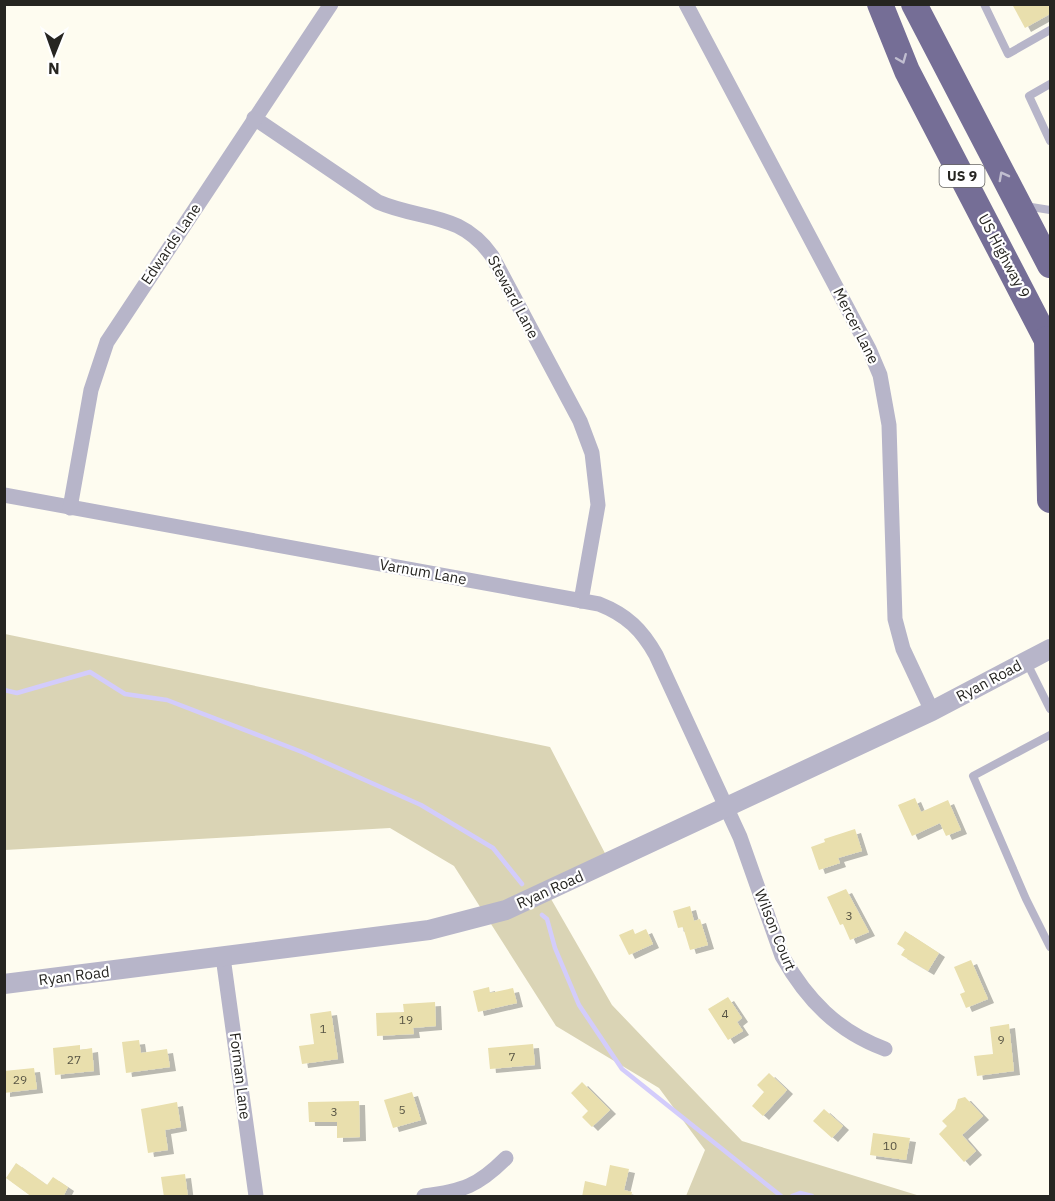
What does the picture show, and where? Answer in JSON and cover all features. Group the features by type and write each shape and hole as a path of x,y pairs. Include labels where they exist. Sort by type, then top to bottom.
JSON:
{"highway":[{"name":"US Highway 9","path":"880,4 907,71 1049,343"},
{"name":"US 9","path":"914,4 1018,204 1050,260"},
{"path":"1049,343 1050,500"}],"street":[{"name":"Edwards Lane","path":"70,508 91,390 107,342 331,4"},
{"name":"Mercer Lane","path":"686,4 869,349 880,375 889,425 895,619 903,649 932,711"},
{"name":"Steward Lane","path":"254,118 378,202 395,209 457,224 475,235 492,256 580,421 592,453 598,505 582,601"},
{"name":"Varnum Lane","path":"4,495 582,601 613,609 629,619 647,639 726,807"},
{"name":"Ryan Road","path":"4,984 429,930 475,920 529,900 932,711 1050,649"},
{"name":"Wilson Court","path":"726,807 782,956 795,978 812,999 847,1032 885,1049"},
{"name":"Forman Lane","path":"224,957 256,1197"},
{"path":"424,1197 459,1192 472,1186 506,1158"}],"lane":[{"path":"984,4 1008,54 1050,30"},
{"path":"1050,84 1029,96 1050,141"},
{"path":"1018,204 1050,210"},
{"path":"1026,662 1050,709"},
{"path":"1050,735 973,776 1017,879 1050,947"}],"shaded area":[{"path":"5,634 550,747 609,861 547,892 612,1005 742,1141 920,1196 686,1196 705,1150 659,1088 556,1026 454,866 390,828 5,850"}],"building":[{"path":"1012,4 1050,4 1050,14 1025,28"},
{"path":"915,798 921,812 948,800 961,830 946,836 940,823 912,836 898,805"},
{"path":"855,829 862,851 838,858 840,863 819,870 811,847 825,842 824,839"},
{"path":"846,889 869,932 850,940 827,897"},
{"path":"690,906 694,921 700,919 708,945 690,950 683,927 678,928 673,911"},
{"path":"633,929 635,934 646,929 653,944 629,955 619,935"},
{"path":"905,931 939,953 928,971 901,955 905,949 897,944"},
{"path":"971,960 988,999 966,1008 960,994 965,992 954,967"},
{"path":"489,987 490,993 513,988 517,1003 478,1012 473,991"},
{"path":"728,997 742,1018 737,1022 743,1031 728,1040 708,1009"},
{"path":"435,1002 436,1026 413,1028 414,1034 377,1036 376,1013 404,1012 403,1004"},
{"path":"331,1011 338,1059 302,1064 299,1046 314,1044 310,1014"},
{"path":"1009,1024 1014,1071 977,1076 974,1056 993,1054 990,1027"},
{"path":"139,1040 141,1053 167,1049 170,1067 126,1073 122,1042"},
{"path":"533,1044 535,1065 490,1069 488,1048"},
{"path":"80,1045 80,1050 92,1048 94,1071 55,1075 53,1048"},
{"path":"34,1068 37,1089 4,1093 4,1071"},
{"path":"769,1073 787,1090 763,1116 752,1106 764,1092 757,1085"},
{"path":"582,1082 610,1110 592,1127 582,1117 588,1111 571,1093"},
{"path":"412,1092 421,1120 393,1128 384,1100"},
{"path":"965,1097 983,1116 962,1135 976,1151 964,1162 939,1134 947,1126 942,1121 955,1109 958,1099"},
{"path":"359,1101 360,1137 337,1138 337,1122 309,1122 308,1102"},
{"path":"177,1102 181,1127 165,1130 168,1150 148,1153 141,1109"},
{"path":"824,1109 843,1126 832,1138 813,1121"},
{"path":"873,1133 910,1138 906,1160 870,1155"},
{"path":"16,1163 47,1185 53,1177 68,1187 63,1197 32,1197 6,1178"},
{"path":"610,1165 629,1169 624,1190 632,1192 631,1197 582,1197 585,1181 606,1186"},
{"path":"185,1174 188,1197 164,1197 161,1177"}],"waterway":[{"path":"4,690 17,693 90,672 125,694 167,700 302,752 421,805 493,848 522,884"},
{"path":"542,915 547,919 555,948 579,1005 622,1069 781,1196"},
{"path":"792,1196 800,1193 812,1196"}]}
